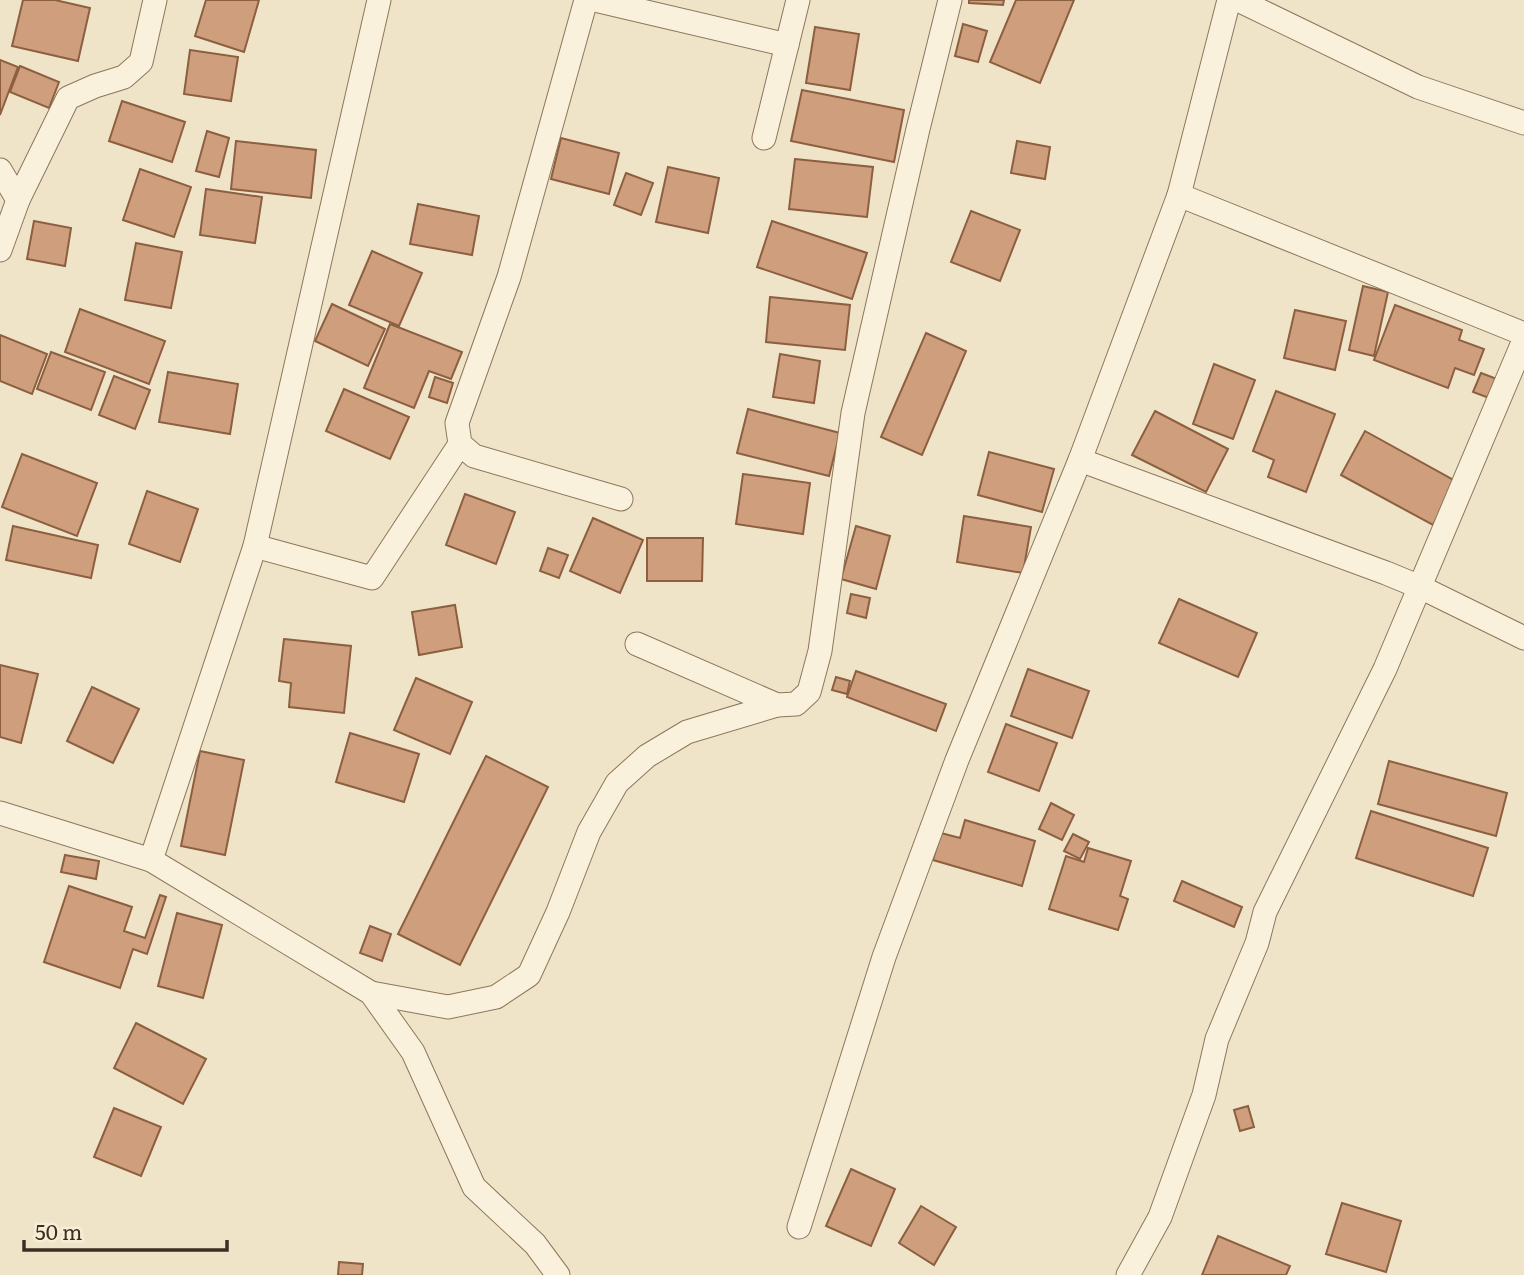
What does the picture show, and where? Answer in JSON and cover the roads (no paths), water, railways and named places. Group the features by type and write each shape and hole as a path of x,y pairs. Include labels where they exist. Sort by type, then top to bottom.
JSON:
{"street":[{"path":"0,250 18,200 68,98 95,86 124,78 141,62 155,0"},
{"path":"151,860 255,546 379,0"},
{"path":"586,0 509,277 457,423 460,444 474,456 621,499"},
{"path":"595,0 787,45"},
{"path":"764,138 798,0"},
{"path":"0,813 151,860 371,993 448,1007 496,998 528,975 558,912 589,832 617,783 647,756 687,732 777,705 796,704 809,692 820,651 853,413 950,0"},
{"path":"799,1227 889,944 957,760 1080,460 1179,195 1229,0"},
{"path":"1238,0 1418,87 1524,123"},
{"path":"0,170 18,200"},
{"path":"1179,195 1524,334"},
{"path":"1129,1275 1160,1217 1203,1095 1217,1039 1257,943 1265,912 1385,669 1524,340"},
{"path":"255,546 372,578 460,444"},
{"path":"1080,460 1420,587 1524,639"},
{"path":"637,644 777,705"},
{"path":"371,993 413,1052 474,1187 535,1244 558,1275"}]}
